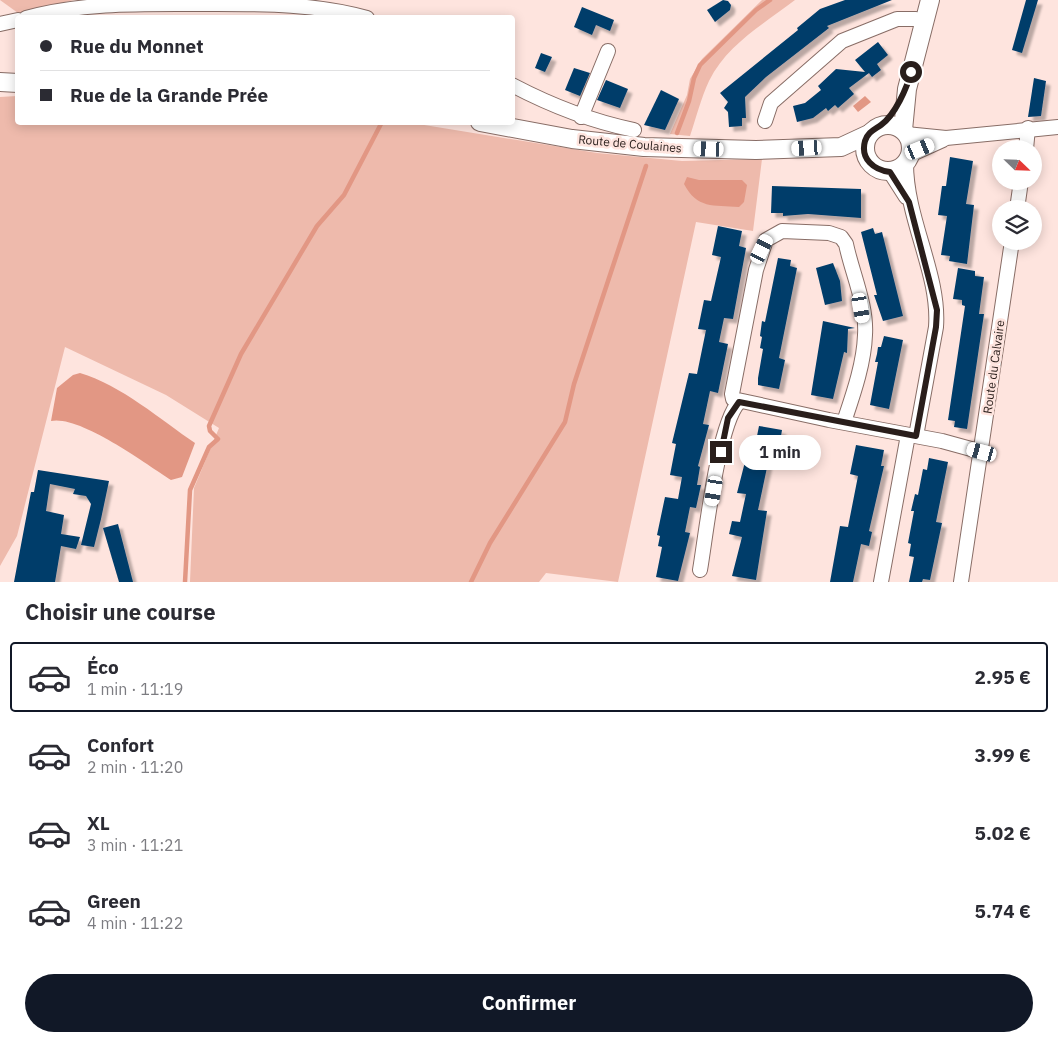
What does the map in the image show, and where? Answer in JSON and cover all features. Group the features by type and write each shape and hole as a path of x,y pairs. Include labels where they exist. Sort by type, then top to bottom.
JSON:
{"street":[{"path":"905,132 907,88 930,0"},
{"path":"36,15 54,10 117,4 299,4 345,11 358,15"},
{"path":"765,121 772,102 842,42 897,19 924,22"},
{"path":"0,24 15,21"},
{"path":"582,117 608,51"},
{"path":"0,82 15,82"},
{"path":"515,87 544,102 597,123 634,130"},
{"path":"907,88 875,129 864,148 867,159 875,168 890,172 897,170 908,159 946,138"},
{"name":"Route de Coulaines","path":"496,125 572,139 644,147 756,150 841,147 875,129"},
{"path":"875,129 897,126 905,132 911,144 908,159 909,202 937,310 936,327 881,582"},
{"path":"905,132 946,138 1028,128 1058,127"},
{"path":"1027,140 1028,128"},
{"name":"Route de Coulaines","path":"841,147 867,159"},
{"path":"890,172 909,202"},
{"path":"844,422 856,386 865,335 859,298 846,244 841,237 829,233 782,231 766,240 756,270 732,394 733,400 912,436 942,440 982,452"},
{"name":"Route du Calvaire","path":"961,582 982,452 1011,250"},
{"path":"700,570 724,433 732,409 739,402"}],"shaded area":[{"path":"0,0 74,0 18,13"},
{"path":"762,0 795,0 747,36 726,56 709,81 690,136 670,134 687,95 690,79 702,59"},
{"path":"15,96 15,125 424,125 597,153 682,161 762,159 753,231 696,222 618,582 546,573 539,582 190,582 194,488 219,428 166,395 65,347 17,536 0,566 0,97"},
{"path":"865,96 871,102 858,112 853,106"},
{"path":"687,177 699,180 742,180 747,185 744,202 739,207 700,202 694,198 684,184"},
{"path":"80,373 125,394 195,443 182,477 171,480 95,433 78,425 63,421 51,421 57,388 73,375"}],"building":[{"path":"723,0 728,1 731,5 730,10 715,22 707,10"},
{"path":"845,0 892,0 827,26 829,28 766,77 745,97 746,118 742,118 742,126 729,127 728,112 724,108 728,102 720,93 798,30 797,28 820,9"},
{"path":"1026,0 1038,0 1022,53 1012,50"},
{"path":"582,7 614,20 610,31 596,25 592,35 574,27"},
{"path":"878,42 888,55 877,64 881,70 872,77 869,73 849,88 854,94 838,108 835,105 828,111 826,108 813,118 797,122 793,106 805,103 821,90 818,86 836,69 865,72 855,60"},
{"path":"541,53 552,57 545,72 535,68"},
{"path":"574,68 590,73 580,96 565,90"},
{"path":"1034,78 1046,81 1041,116 1028,117"},
{"path":"606,80 628,89 620,108 597,100"},
{"path":"661,90 679,99 665,130 644,125"},
{"path":"950,157 973,161 966,204 974,205 967,264 949,261 950,256 941,255 947,216 938,215 942,186 946,186"},
{"path":"772,186 861,189 861,218 808,214 783,216 783,213 771,213"},
{"path":"718,226 742,231 739,246 746,248 733,319 724,318 719,342 728,344 718,393 710,391 703,424 709,425 698,466 700,467 697,485 701,485 696,508 690,507 685,532 690,533 678,581 656,577 662,547 658,546 660,536 657,535 665,497 678,499 682,477 670,475 676,444 672,443 689,373 697,374 706,330 698,329 704,300 711,301 721,257 712,255"},
{"path":"873,228 875,234 882,232 903,316 883,321 874,295 877,295 861,232"},
{"path":"778,258 791,260 790,266 797,268 779,358 785,360 779,389 758,385 763,349 760,348 762,321 765,322"},
{"path":"833,263 840,281 842,301 825,305 816,268"},
{"path":"958,268 975,271 975,276 984,277 979,314 984,314 967,429 954,427 955,421 948,420 965,306 962,305 962,300 953,299"},
{"path":"823,321 855,328 848,329 847,353 844,352 833,399 811,395"},
{"path":"884,336 903,340 889,409 870,405 878,362 875,362 878,347 881,347"},
{"path":"759,426 782,430 777,460 769,458 758,510 767,511 756,580 732,576 742,537 729,534 732,521 740,522 746,494 737,493 747,454 745,453 748,440 756,441"},
{"path":"856,445 884,450 881,466 884,466 869,531 872,532 869,546 861,544 853,582 830,582 840,526 848,527 858,476 850,474"},
{"path":"929,458 948,462 936,522 942,523 930,580 923,579 922,582 909,582 914,557 909,556 911,544 908,543 914,511 911,511 915,494 918,495 923,469 927,470"},
{"path":"38,470 109,481 101,519 94,547 81,545 91,504 86,496 73,494 75,489 50,484 46,511 64,515 61,534 80,537 76,549 61,546 55,582 14,582 31,492 34,492"},
{"path":"118,524 133,582 119,582 103,528"}],"waterway":[{"path":"677,133 689,101 694,78 700,65 756,10 770,0"},
{"path":"185,582 190,490 209,447 218,439 210,431 209,426 241,354 317,226 344,195 380,125"},
{"path":"471,582 490,543 565,422 574,384 646,166"}],"route":[{"path":"721,452 728,418 732,409 739,402 916,436 936,327 936,300 909,202 890,172 875,168 869,163 865,156 864,148 865,140 869,134 875,128 882,125 907,88 911,72"}]}
